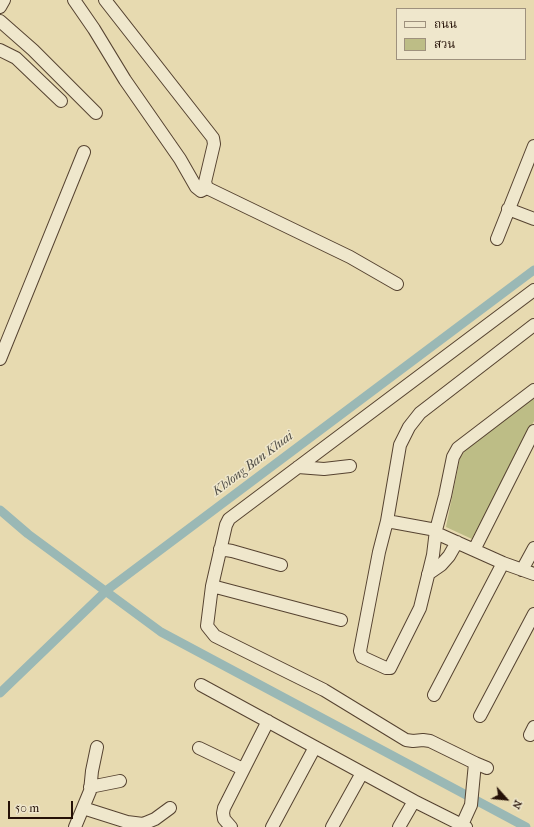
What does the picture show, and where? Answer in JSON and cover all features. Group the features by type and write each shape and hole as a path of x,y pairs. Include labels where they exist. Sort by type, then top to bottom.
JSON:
{"street":[{"path":"0,7 4,0"},
{"path":"74,0 94,29 125,80 180,159 196,187 201,191 207,188"},
{"path":"106,0 213,138 214,144 205,182 210,191 350,257 396,284"},
{"path":"0,21 33,50 96,113"},
{"path":"0,50 16,58 61,100"},
{"path":"497,239 534,146"},
{"path":"0,359 84,152"},
{"path":"508,209 534,219"},
{"path":"487,768 430,741 424,740 413,742 406,740 324,690 215,636 207,626 212,586 226,525 229,519 534,290"},
{"path":"534,325 420,413 409,427 400,445 366,617 360,652 362,657 386,668 391,667 420,608 433,555 436,532 453,457 458,448 534,390"},
{"path":"474,550 534,431"},
{"path":"298,467 324,469 350,466"},
{"path":"386,522 436,532 503,563 534,574"},
{"path":"428,574 445,560 457,542"},
{"path":"522,570 534,548"},
{"path":"220,549 280,565"},
{"path":"434,695 503,563"},
{"path":"212,586 341,620"},
{"path":"480,716 534,614"},
{"path":"201,686 463,826 471,805 475,763"},
{"path":"231,827 224,819 224,808 268,721"},
{"path":"75,827 90,787 97,747"},
{"path":"272,827 315,747"},
{"path":"199,748 243,769"},
{"path":"332,827 362,773"},
{"path":"90,787 120,781"},
{"path":"400,827 414,801"},
{"path":"83,808 127,822 144,824 155,819 170,808"}],"green space":[{"path":"534,398 534,421 472,539 446,527 460,458 466,449"}],"waterway":[{"name":"Khlong Ban Kluai","path":"0,693 107,590 534,270"},
{"path":"0,510 28,534 161,632 526,827"}]}
